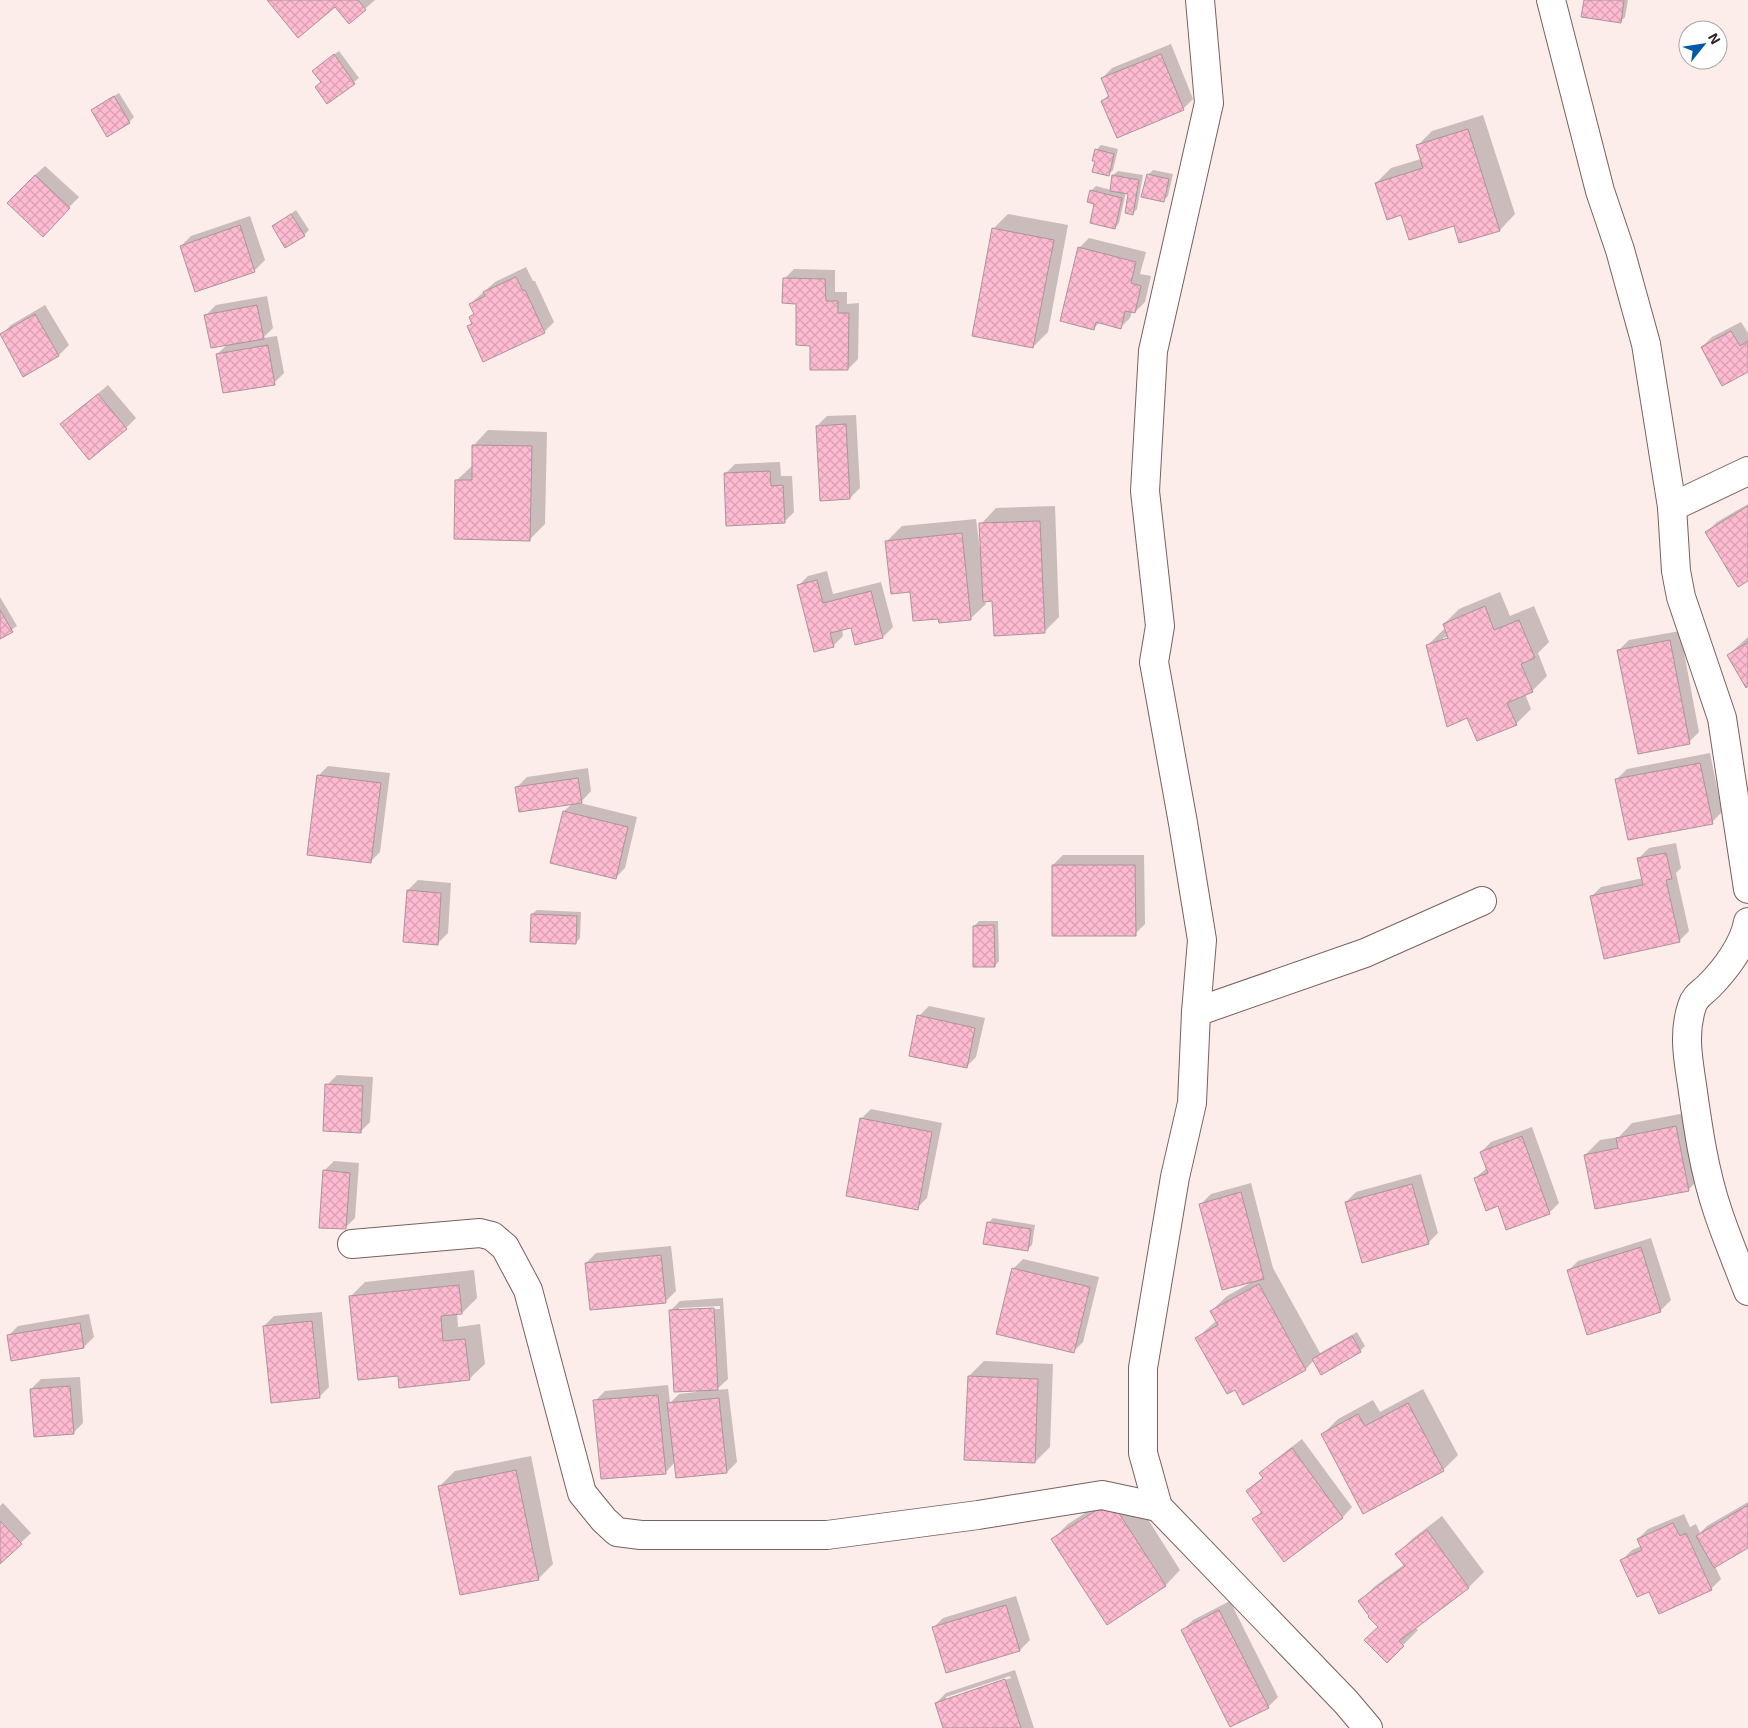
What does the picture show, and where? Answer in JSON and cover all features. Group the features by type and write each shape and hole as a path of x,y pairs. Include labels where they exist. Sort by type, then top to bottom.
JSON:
{"street":[{"path":"1200,0 1210,103 1153,351 1145,492 1160,626 1154,662 1184,823 1202,940 1196,1012 1192,1103 1175,1177 1143,1368 1143,1453 1158,1507 1346,1702 1368,1728"},
{"path":"1551,0 1600,191 1620,250 1646,344 1672,507 1676,571 1679,588 1722,718 1748,889"},
{"path":"1672,507 1748,471"},
{"path":"1196,1012 1365,953 1482,901"},
{"path":"1748,922 1743,948 1708,986 1695,997 1686,1038 1706,1170 1718,1212 1748,1291"},
{"path":"352,1244 480,1233 492,1236 506,1247 528,1290 582,1493 604,1520 617,1532 641,1535 827,1535 1102,1496 1158,1507"}],"building":[{"path":"267,0 358,0 366,10 349,24 335,7 298,38"},
{"path":"1584,0 1624,0 1621,23 1581,17"},
{"path":"334,54 355,84 327,104 315,87 321,82 312,71"},
{"path":"1161,54 1184,110 1117,138 1101,101 1109,97 1101,78"},
{"path":"114,96 130,123 107,137 91,110"},
{"path":"1468,129 1500,231 1459,243 1454,226 1409,240 1401,215 1387,220 1375,183 1423,168 1416,145"},
{"path":"1095,149 1114,154 1109,176 1092,172 1095,161 1092,161"},
{"path":"1147,174 1169,179 1164,202 1141,197"},
{"path":"35,175 70,208 43,237 7,203"},
{"path":"1112,175 1139,180 1133,215 1125,213 1128,194 1110,191"},
{"path":"1090,190 1122,198 1115,229 1090,223 1094,204 1087,202"},
{"path":"291,214 305,236 285,248 272,226"},
{"path":"240,225 255,272 195,292 180,246"},
{"path":"992,228 1054,240 1033,348 972,336"},
{"path":"1078,247 1136,262 1131,283 1141,286 1135,313 1125,311 1121,329 1096,322 1094,330 1060,321"},
{"path":"516,277 523,291 525,290 545,333 483,362 467,326 472,324 469,317 474,314 469,304 485,296 483,292"},
{"path":"783,278 825,279 826,301 838,301 838,313 849,313 848,370 810,370 810,346 796,345 796,304 782,303"},
{"path":"257,305 264,339 211,348 204,315"},
{"path":"35,314 59,356 23,377 0,334"},
{"path":"1731,331 1740,346 1748,341 1748,372 1722,386 1701,347"},
{"path":"268,345 275,385 223,393 216,354"},
{"path":"98,394 127,429 89,460 60,424"},
{"path":"846,424 850,499 820,501 816,426"},
{"path":"472,445 532,446 530,541 454,539 455,480 472,480"},
{"path":"770,471 771,486 783,485 785,523 726,526 724,473"},
{"path":"1748,506 1748,581 1738,587 1705,532"},
{"path":"1040,521 1045,633 994,636 992,601 983,602 979,523"},
{"path":"962,533 971,620 939,623 938,619 913,621 910,592 891,594 885,541"},
{"path":"817,580 823,603 871,591 883,638 855,645 851,628 830,633 834,647 814,652 797,585"},
{"path":"1485,606 1494,630 1519,620 1535,658 1521,664 1533,692 1507,703 1517,725 1477,741 1467,718 1447,727 1426,645 1448,638 1443,624"},
{"path":"0,610 13,632 0,639"},
{"path":"1670,640 1690,744 1638,754 1617,650"},
{"path":"1748,642 1748,686 1746,688 1727,655"},
{"path":"1700,763 1713,824 1628,840 1615,779"},
{"path":"317,775 381,783 371,863 307,855"},
{"path":"578,778 582,803 519,812 515,787"},
{"path":"563,811 628,827 616,879 550,863"},
{"path":"1666,853 1672,879 1666,880 1680,942 1604,959 1590,896 1643,885 1637,858"},
{"path":"1052,865 1135,865 1136,936 1052,936"},
{"path":"407,890 441,893 438,945 403,942"},
{"path":"531,914 577,916 576,944 530,942"},
{"path":"994,925 995,967 973,967 973,926"},
{"path":"917,1015 975,1028 967,1068 909,1056"},
{"path":"325,1084 363,1086 361,1133 323,1131"},
{"path":"860,1118 932,1132 918,1210 846,1196"},
{"path":"1676,1126 1689,1191 1595,1209 1584,1155 1618,1148 1616,1138"},
{"path":"1522,1136 1550,1214 1506,1230 1498,1206 1486,1211 1474,1178 1488,1173 1480,1152"},
{"path":"323,1170 350,1173 346,1229 319,1228"},
{"path":"1412,1184 1429,1244 1362,1263 1345,1202"},
{"path":"1241,1192 1264,1279 1222,1290 1199,1204"},
{"path":"987,1222 1031,1229 1028,1251 983,1244"},
{"path":"1641,1247 1661,1312 1587,1335 1567,1270"},
{"path":"661,1255 666,1303 590,1310 585,1263"},
{"path":"1012,1268 1090,1287 1074,1353 996,1334"},
{"path":"1259,1284 1306,1370 1243,1405 1235,1390 1227,1394 1195,1338 1218,1325 1210,1311"},
{"path":"459,1285 462,1314 441,1316 443,1341 465,1339 470,1380 399,1388 398,1376 358,1380 349,1296"},
{"path":"714,1308 718,1390 674,1392 669,1310"},
{"path":"312,1321 320,1398 271,1403 263,1326"},
{"path":"80,1323 84,1348 11,1361 7,1335"},
{"path":"1352,1336 1361,1352 1321,1375 1312,1359"},
{"path":"968,1376 1038,1379 1035,1463 964,1460"},
{"path":"70,1386 74,1434 34,1437 30,1389"},
{"path":"658,1395 666,1474 601,1479 593,1400"},
{"path":"719,1398 727,1473 676,1478 667,1403"},
{"path":"1408,1403 1444,1471 1363,1514 1321,1434 1358,1414 1365,1426"},
{"path":"1292,1448 1343,1518 1284,1562 1252,1519 1262,1513 1246,1491 1263,1478 1259,1473"},
{"path":"516,1470 539,1580 460,1595 438,1486"},
{"path":"1111,1501 1166,1586 1107,1625 1051,1539"},
{"path":"1748,1505 1748,1548 1714,1568 1696,1536"},
{"path":"0,1521 22,1544 0,1564"},
{"path":"1673,1523 1680,1536 1686,1533 1712,1590 1659,1614 1649,1592 1637,1597 1620,1560 1642,1550 1637,1539"},
{"path":"1427,1530 1469,1588 1399,1641 1404,1646 1387,1663 1364,1640 1378,1627 1368,1617 1358,1601 1405,1566 1395,1554"},
{"path":"1006,1605 1020,1651 946,1673 932,1627"},
{"path":"1219,1610 1269,1708 1230,1727 1181,1630"},
{"path":"1005,1679 1021,1728 943,1728 935,1703"}]}
